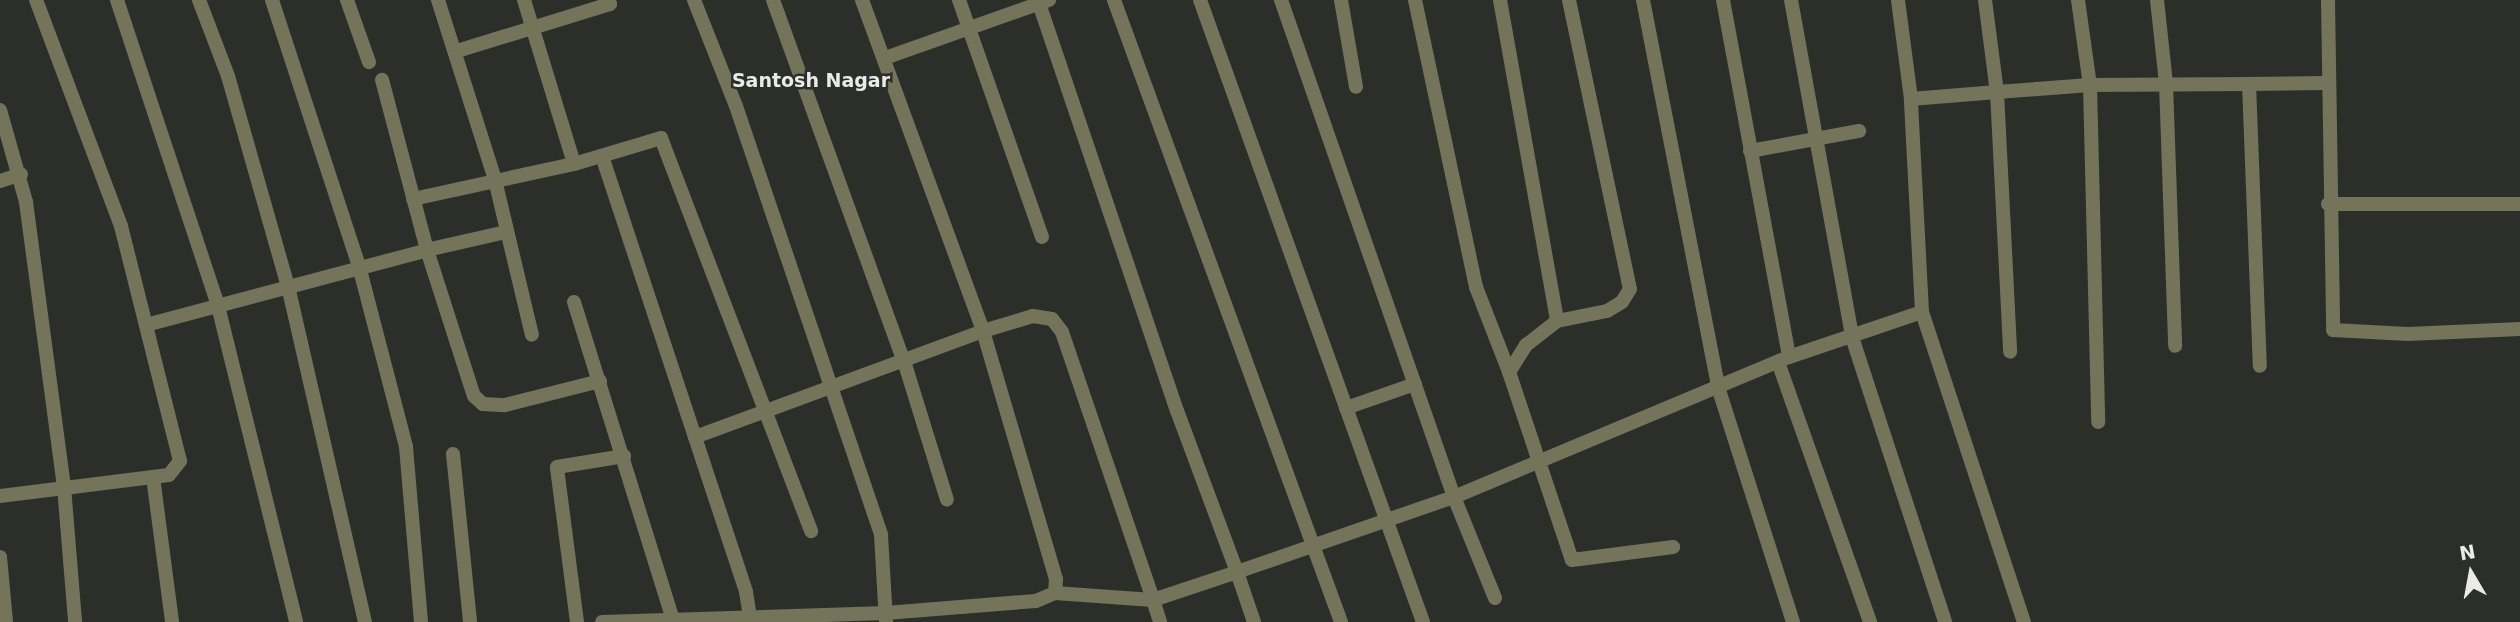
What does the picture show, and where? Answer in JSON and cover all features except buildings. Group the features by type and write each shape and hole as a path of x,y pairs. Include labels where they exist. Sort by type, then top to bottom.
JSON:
{"street":[{"path":"0,496 153,477 178,469 181,450 121,226 36,0"},
{"path":"117,0 218,306 296,622"},
{"path":"199,0 228,76 288,286 365,622"},
{"path":"272,0 359,266 406,447 421,622"},
{"path":"347,0 369,62"},
{"path":"438,0 457,51 495,180 532,335"},
{"path":"524,0 535,27 574,164"},
{"path":"457,51 610,4 609,0"},
{"path":"694,0 736,106 827,386 881,535 886,617"},
{"path":"773,0 904,360 947,500"},
{"path":"862,0 982,331 1056,579 1055,593"},
{"path":"959,0 1042,237"},
{"path":"1114,0 1341,622"},
{"path":"1200,0 1423,622"},
{"path":"1281,0 1454,497 1495,598"},
{"path":"1341,0 1356,87"},
{"path":"1415,0 1476,287 1509,372 1572,560 1673,547"},
{"path":"1500,0 1558,321"},
{"path":"1509,372 1526,345 1558,321 1607,311 1622,302 1630,289 1569,0"},
{"path":"1643,0 1718,387 1793,622"},
{"path":"1723,0 1784,359 1870,622"},
{"path":"1791,0 1852,337 1945,622"},
{"path":"1898,0 1911,99 1922,312 2024,622"},
{"path":"1985,0 1997,92 2010,352"},
{"path":"2078,0 2090,85 2098,422"},
{"path":"2157,0 2166,83 2175,346"},
{"path":"2328,0 2325,83 2333,330 2408,334 2520,329"},
{"path":"885,58 969,25 1042,1 1177,411 1254,622"},
{"path":"382,80 427,250 474,396 482,404 505,405 600,381"},
{"path":"1911,99 2090,85 2325,83"},
{"path":"2249,84 2260,366"},
{"path":"0,109 21,174 64,487 75,622"},
{"path":"1750,151 1859,131"},
{"path":"413,199 574,164 661,138 767,409 811,531"},
{"path":"602,156 643,289 746,592 750,617"},
{"path":"0,181 21,174"},
{"path":"2328,204 2519,204"},
{"path":"146,325 359,266 506,232"},
{"path":"574,302 673,619"},
{"path":"601,622 750,617 886,617 1036,601 1055,593 1153,600 1454,497 1784,359 1922,312"},
{"path":"695,437 827,386 982,331 1033,316 1052,319 1062,332 1160,622"},
{"path":"1346,408 1415,384"},
{"path":"453,454 470,622"},
{"path":"577,622 557,467 624,456"},
{"path":"153,477 172,622"},
{"path":"0,557 6,622"}],"district":[{"name":"Santosh Nagar","path":"811,81"}]}
